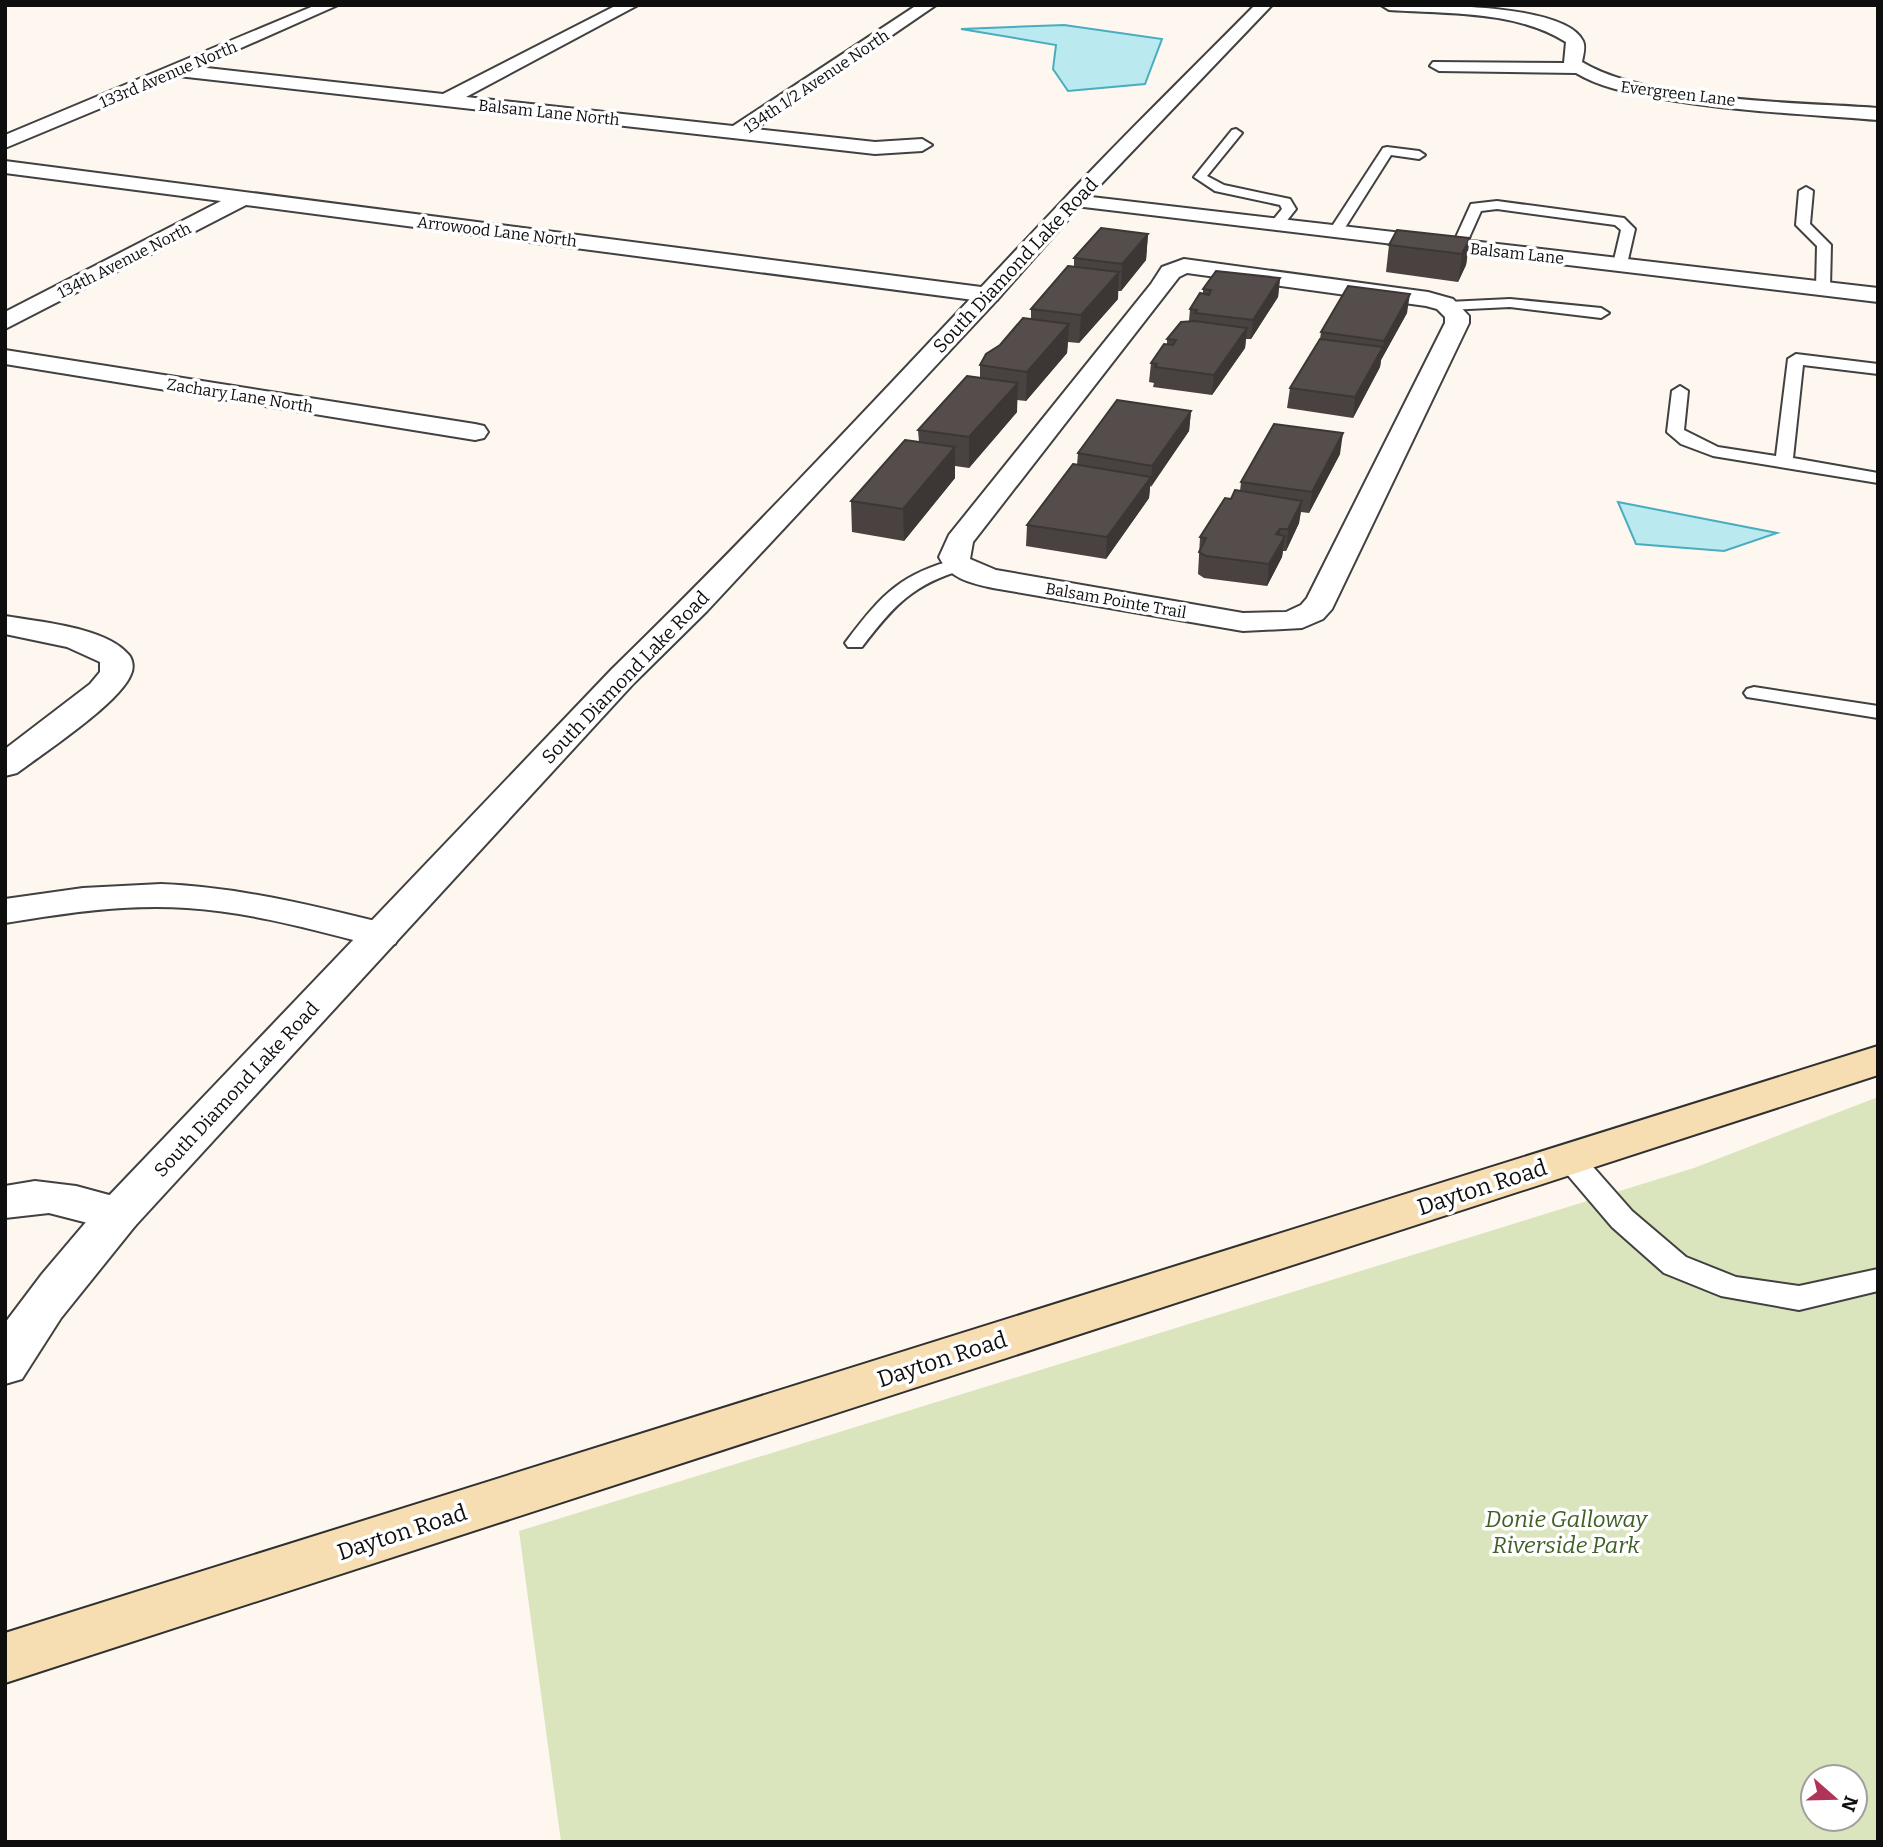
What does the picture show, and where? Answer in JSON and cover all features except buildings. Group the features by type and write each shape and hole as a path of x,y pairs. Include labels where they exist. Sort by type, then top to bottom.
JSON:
{"main road":[{"name":"Dayton Road","path":"5,1658 1878,1060"}],"street":[{"name":"133rd Avenue North","path":"5,142 330,5"},
{"path":"446,100 630,5"},
{"name":"134th 1/2 Avenue North","path":"738,132 929,5"},
{"name":"South Diamond Lake Road","path":"5,1365 18,1341 66,1275 119,1214 622,676 696,604 989,295 1074,201 1264,5"},
{"path":"1389,5 1514,17 1550,27 1574,40 1576,47 1572,57 1577,68 1439,66"},
{"name":"Evergreen Lane","path":"1577,68 1595,78 1639,90 1878,114"},
{"name":"Balsam Lane North","path":"176,70 874,148 922,145"},
{"name":"Arrowood Lane North","path":"5,167 989,295"},
{"name":"134th Avenue North","path":"5,322 243,198"},
{"name":"Balsam Lane","path":"1074,201 1878,295"},
{"path":"1304,264 1330,231"},
{"path":"1345,269 1364,234"},
{"path":"958,565 954,557 959,541 1173,270 1195,266 1217,272 1304,264 1345,269 1448,306"},
{"name":"Balsam Pointe Trail","path":"958,565 975,575 993,579 1229,620 1291,621 1312,612 1321,602 1457,323 1457,316 1448,306"},
{"name":"Zachary Lane North","path":"5,357 475,432"},
{"path":"5,625 103,648 116,659 116,673 102,691 5,766"},
{"path":"5,911 78,900 132,896 211,899 271,908 381,935"},
{"path":"5,1202 28,1195 49,1196 119,1214"}],"lane":[{"path":"1236,133 1200,177 1220,190 1273,197 1285,202 1289,209 1276,225"},
{"path":"1330,231 1387,151 1419,155"},
{"path":"1807,191 1803,225 1824,245 1823,288"},
{"path":"1459,246 1476,207 1497,205 1619,221 1628,229 1620,264"},
{"path":"1448,306 1510,303 1601,313"},
{"path":"1784,463 1796,359 1878,369"},
{"path":"1680,391 1675,432 1684,440 1736,456 1878,478"},
{"path":"855,643 901,587 925,574 958,565"},
{"path":"1754,693 1878,712"},
{"path":"1570,1158 1622,1219 1675,1265 1721,1284 1799,1298 1878,1280"}],"green space":[{"name":"Donie Galloway Riverside Park","path":"1878,1097 1878,1842 561,1842 519,1531 1694,1168"}],"water":[{"path":"1064,25 1162,39 1145,84 1068,91 1053,69 1056,45 961,29"},
{"path":"1618,502 1777,533 1724,551 1636,544"}]}
